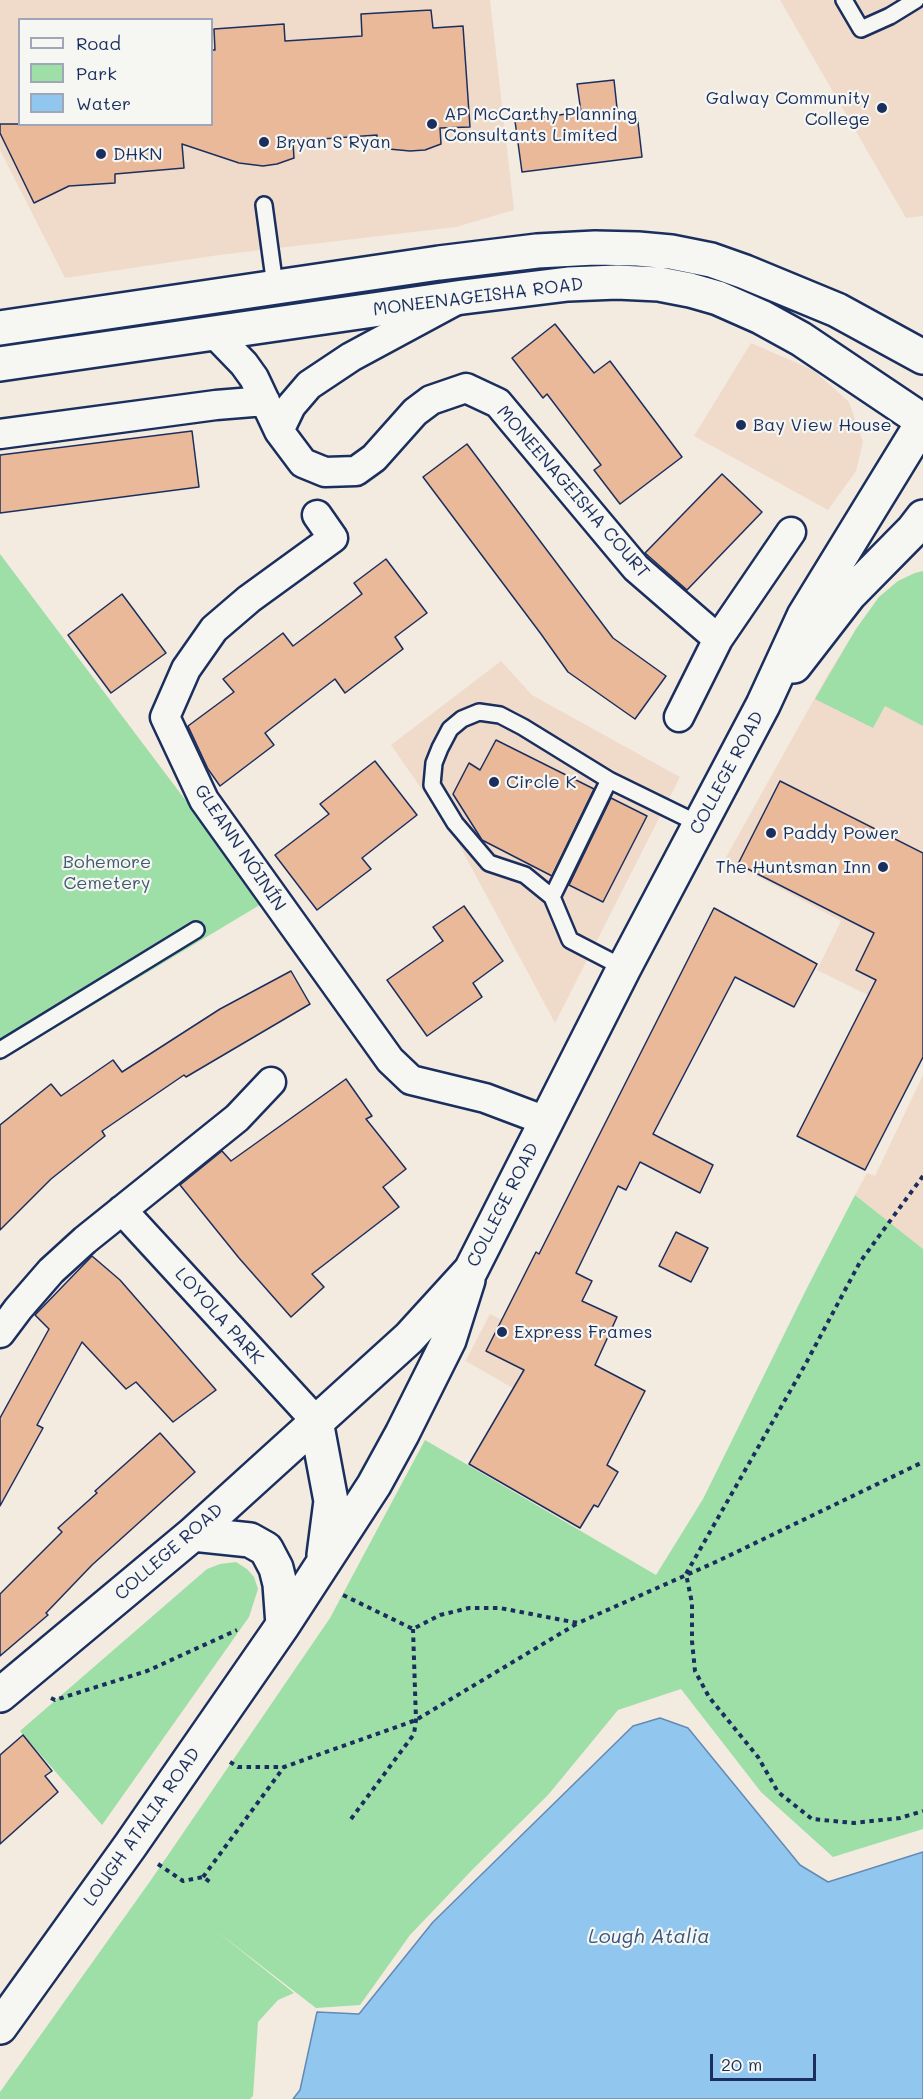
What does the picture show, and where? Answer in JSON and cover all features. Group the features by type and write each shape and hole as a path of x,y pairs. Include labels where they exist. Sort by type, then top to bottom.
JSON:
{"main road":[{"name":"MONEENAGEISHA ROAD","path":"0,328 439,263 537,252 596,248 638,249 671,252 711,260 786,287 837,310 923,357"},
{"name":"MONEENAGEISHA ROAD","path":"0,364 463,297 568,284 617,282 690,290 718,298 750,312 801,339 923,421"},
{"name":"COLLEGE ROAD","path":"6,1690 193,1533 409,1338 471,1270 624,968 763,705 804,616 923,421"},
{"name":"COLLEGE ROAD","path":"763,705 849,595 923,517"},
{"path":"878,565 910,547 923,544"},
{"name":"LOUGH ATALIA ROAD","path":"0,2027 130,1846 283,1625 374,1485 449,1340 471,1270"},
{"name":"LOUGH ATALIA ROAD","path":"316,1421 331,1501 317,1572"},
{"path":"193,1533 250,1540 266,1549 276,1568 280,1584 283,1625"}],"street":[{"path":"279,431 291,406 309,385 330,370 463,297"},
{"name":"MONEENAGEISHA COURT","path":"214,333 244,364 254,378 279,431 303,463 325,472 356,471 374,458 415,412 431,400 466,388 498,403 636,568 718,639"},
{"path":"0,434 216,405 265,401"},
{"name":"GLEANN NÓINÍN","path":"317,515 333,538 249,599 214,628 186,669 165,717 204,800 390,1060 411,1080 485,1098 546,1121"},
{"path":"679,717 718,639 791,532"},
{"path":"0,1333 51,1271 85,1240 237,1118 271,1082"},
{"name":"LOYOLA PARK","path":"122,1210 316,1421"}],"lane":[{"path":"844,0 861,29 890,16 916,0"},
{"path":"264,205 274,286"},
{"path":"624,968 570,940 552,897 525,875 489,863 455,823 432,785 434,764 440,748 450,729 462,719 479,712 501,715 609,780 699,824"},
{"path":"552,897 609,780"},
{"path":"0,1050 196,930"}],"path":[{"path":"923,1176 860,1263 805,1365 686,1574 692,1603 695,1671 709,1697 758,1757 778,1792 812,1819 854,1823 900,1818 923,1811"},
{"path":"224,1757 238,1767 284,1767 416,1720 578,1623 718,1561 923,1462"},
{"path":"317,1572 413,1629"},
{"path":"413,1629 440,1615 469,1608 500,1608 578,1623"},
{"path":"351,1819 414,1734 416,1720 413,1629"},
{"path":"6,1690 55,1700 147,1671 234,1631 241,1630"},
{"path":"153,1861 183,1881 203,1877 284,1767"},
{"path":"203,1877 210,1882"}],"shaded area":[{"path":"0,0 490,0 514,210 456,227 219,255 65,278 0,150"},
{"name":"Galway Community College","path":"780,0 923,0 923,216 906,218"},
{"path":"751,343 813,370 849,402 863,442 856,471 828,510 694,436"},
{"path":"923,571 923,1022 817,970 841,921 725,859 827,676 856,629 879,597 898,581"},
{"path":"501,661 532,695 680,777 555,1023 455,837 391,745"},
{"path":"923,1075 923,1249 855,1195 867,1173 875,1176"},
{"path":"490,1314 645,1391 617,1448 464,1360"}],"green space":[{"name":"Bohemore Cemetery","path":"0,554 263,903 0,1061"},
{"path":"923,571 923,726 885,706 873,728 815,699 856,629 879,597 898,581"},
{"path":"855,1195 923,1249 923,1829 833,1857 761,1792 681,1689 618,1710 548,1795 410,1935 360,2005 316,2008 215,1930 294,1993 278,2000 258,2022 253,2096 250,2099 0,2099 0,2092 151,1880 330,1618 425,1440 656,1575 703,1499"},
{"path":"236,1562 254,1577 258,1589 249,1617 102,1825 20,1731 207,1569 220,1564"}],"water":[{"name":"Lough Atalia","path":"660,1718 688,1728 800,1865 828,1882 923,1852 923,2099 293,2099 300,2090 317,2012 359,2014 433,1922 633,1726"}],"building":[{"path":"431,10 433,28 463,26 470,127 440,128 441,144 425,150 378,148 377,135 293,142 294,158 263,166 239,163 182,144 184,168 115,174 115,183 69,186 34,203 0,133 0,124 18,124 18,126 213,126 214,29 284,24 285,41 362,36 361,14"},
{"path":"614,80 618,117 637,114 642,157 522,172 515,121 581,112 577,84"},
{"path":"555,324 594,373 610,361 682,457 620,504 594,470 601,465 547,394 543,398 512,358"},
{"path":"192,431 199,487 0,513 0,455"},
{"path":"467,444 613,638 666,676 635,719 568,672 423,477"},
{"path":"722,474 762,512 687,590 645,553"},
{"path":"386,559 427,613 395,637 403,649 345,693 335,679 265,733 274,745 220,786 208,769 188,726 234,692 223,679 283,633 293,646 362,594 354,583"},
{"path":"122,594 166,653 111,693 68,635"},
{"path":"496,740 594,789 552,876 482,840 453,794 469,763 480,770"},
{"path":"375,761 417,815 362,858 371,869 317,910 275,855 329,814 320,804"},
{"path":"780,781 923,853 923,1057 865,1170 797,1136 876,980 856,970 874,933 738,864"},
{"path":"611,798 647,816 603,902 569,885"},
{"path":"464,906 503,961 473,983 482,997 427,1036 387,980 443,941 433,927"},
{"path":"714,908 817,964 794,1007 735,977 653,1134 713,1165 700,1193 640,1162 626,1190 618,1186 576,1273 592,1281 582,1301 617,1317 595,1365 645,1391 607,1465 618,1472 598,1507 594,1505 580,1528 469,1464 524,1370 486,1351 536,1252 539,1254"},
{"path":"291,971 310,1004 186,1077 184,1075 102,1131 105,1136 51,1179 0,1230 0,1125 51,1084 61,1096 113,1060 122,1072 220,1009"},
{"path":"346,1079 372,1116 366,1119 406,1169 383,1187 399,1207 312,1274 324,1287 291,1317 239,1258 180,1185 222,1151 231,1161"},
{"path":"676,1232 708,1248 691,1282 659,1266"},
{"path":"92,1256 120,1280 216,1390 173,1422 136,1382 126,1389 82,1342 37,1425 43,1428 0,1506 0,1418 49,1329 35,1315"},
{"path":"160,1433 195,1472 92,1565 46,1613 48,1615 0,1656 0,1594 62,1532 58,1528 97,1493 95,1491"},
{"path":"23,1735 52,1771 45,1776 58,1792 0,1844 0,1755"}],"place":[{"name":"Galway Community College","path":"882,108"},
{"name":"AP McCarthy Planning Consultants Limited","path":"432,124"},
{"name":"Bryan S Ryan","path":"264,142"},
{"name":"DHKN","path":"101,154"},
{"name":"Bay View House","path":"741,425"},
{"name":"Circle K","path":"494,782"},
{"name":"Paddy Power","path":"771,833"},
{"name":"The Huntsman Inn","path":"883,867"},
{"name":"Express Frames","path":"502,1332"}]}
